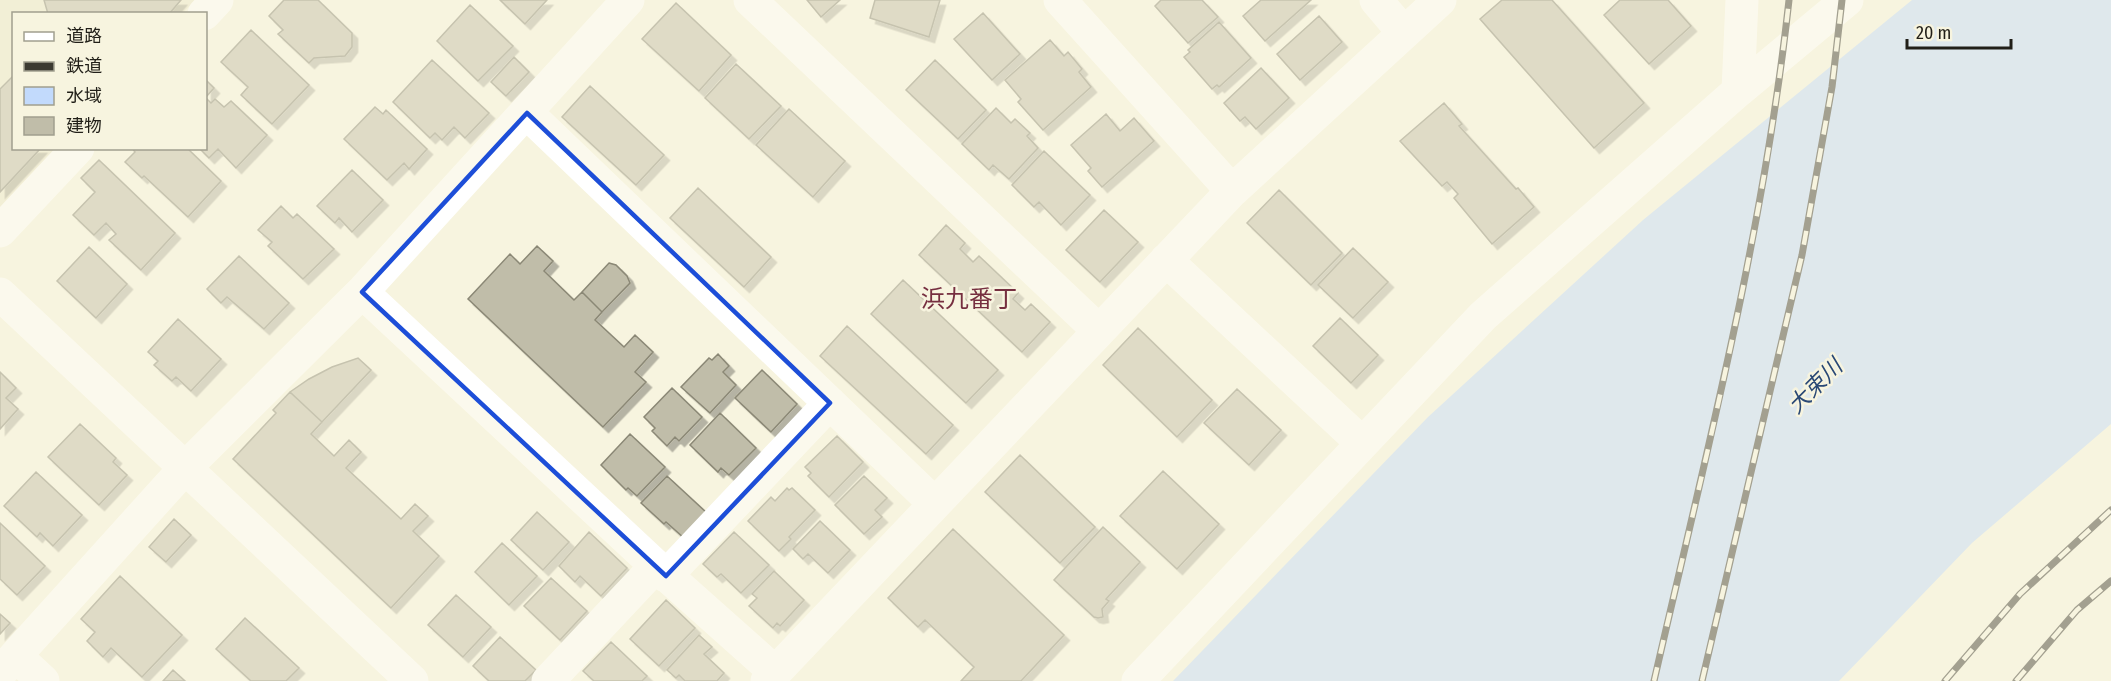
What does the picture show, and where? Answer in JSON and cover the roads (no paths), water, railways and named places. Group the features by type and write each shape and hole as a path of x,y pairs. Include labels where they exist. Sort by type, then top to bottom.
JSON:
{"street":[{"path":"206,12 217,0"},
{"path":"43,681 8,665 185,468 362,292 628,0"},
{"path":"750,0 1098,330"},
{"path":"1060,0 1232,191"},
{"path":"1376,0 1404,33"},
{"path":"362,292 771,677 1232,191 1440,0"},
{"path":"1738,91 1742,0"},
{"path":"1138,681 1483,316 1738,91 1847,0"},
{"path":"527,113 935,504"},
{"path":"0,231 76,150"},
{"path":"1166,260 1362,443"},
{"path":"0,294 412,681"},
{"path":"548,681 830,403"}],"water":[{"name":"大束川","path":"1912,0 2111,0 2111,424 1972,543 1839,681 1173,681 1428,417 1643,220"}],"railway":[{"path":"1654,681 1713,427 1749,257 1765,172 1789,0"},
{"path":"1702,681 1802,255 1832,87 1842,0"},
{"path":"1945,681 2020,594 2111,510"},
{"path":"2016,681 2077,610 2111,581"}],"district":[{"name":"浜九番丁","path":"969,299"}]}
